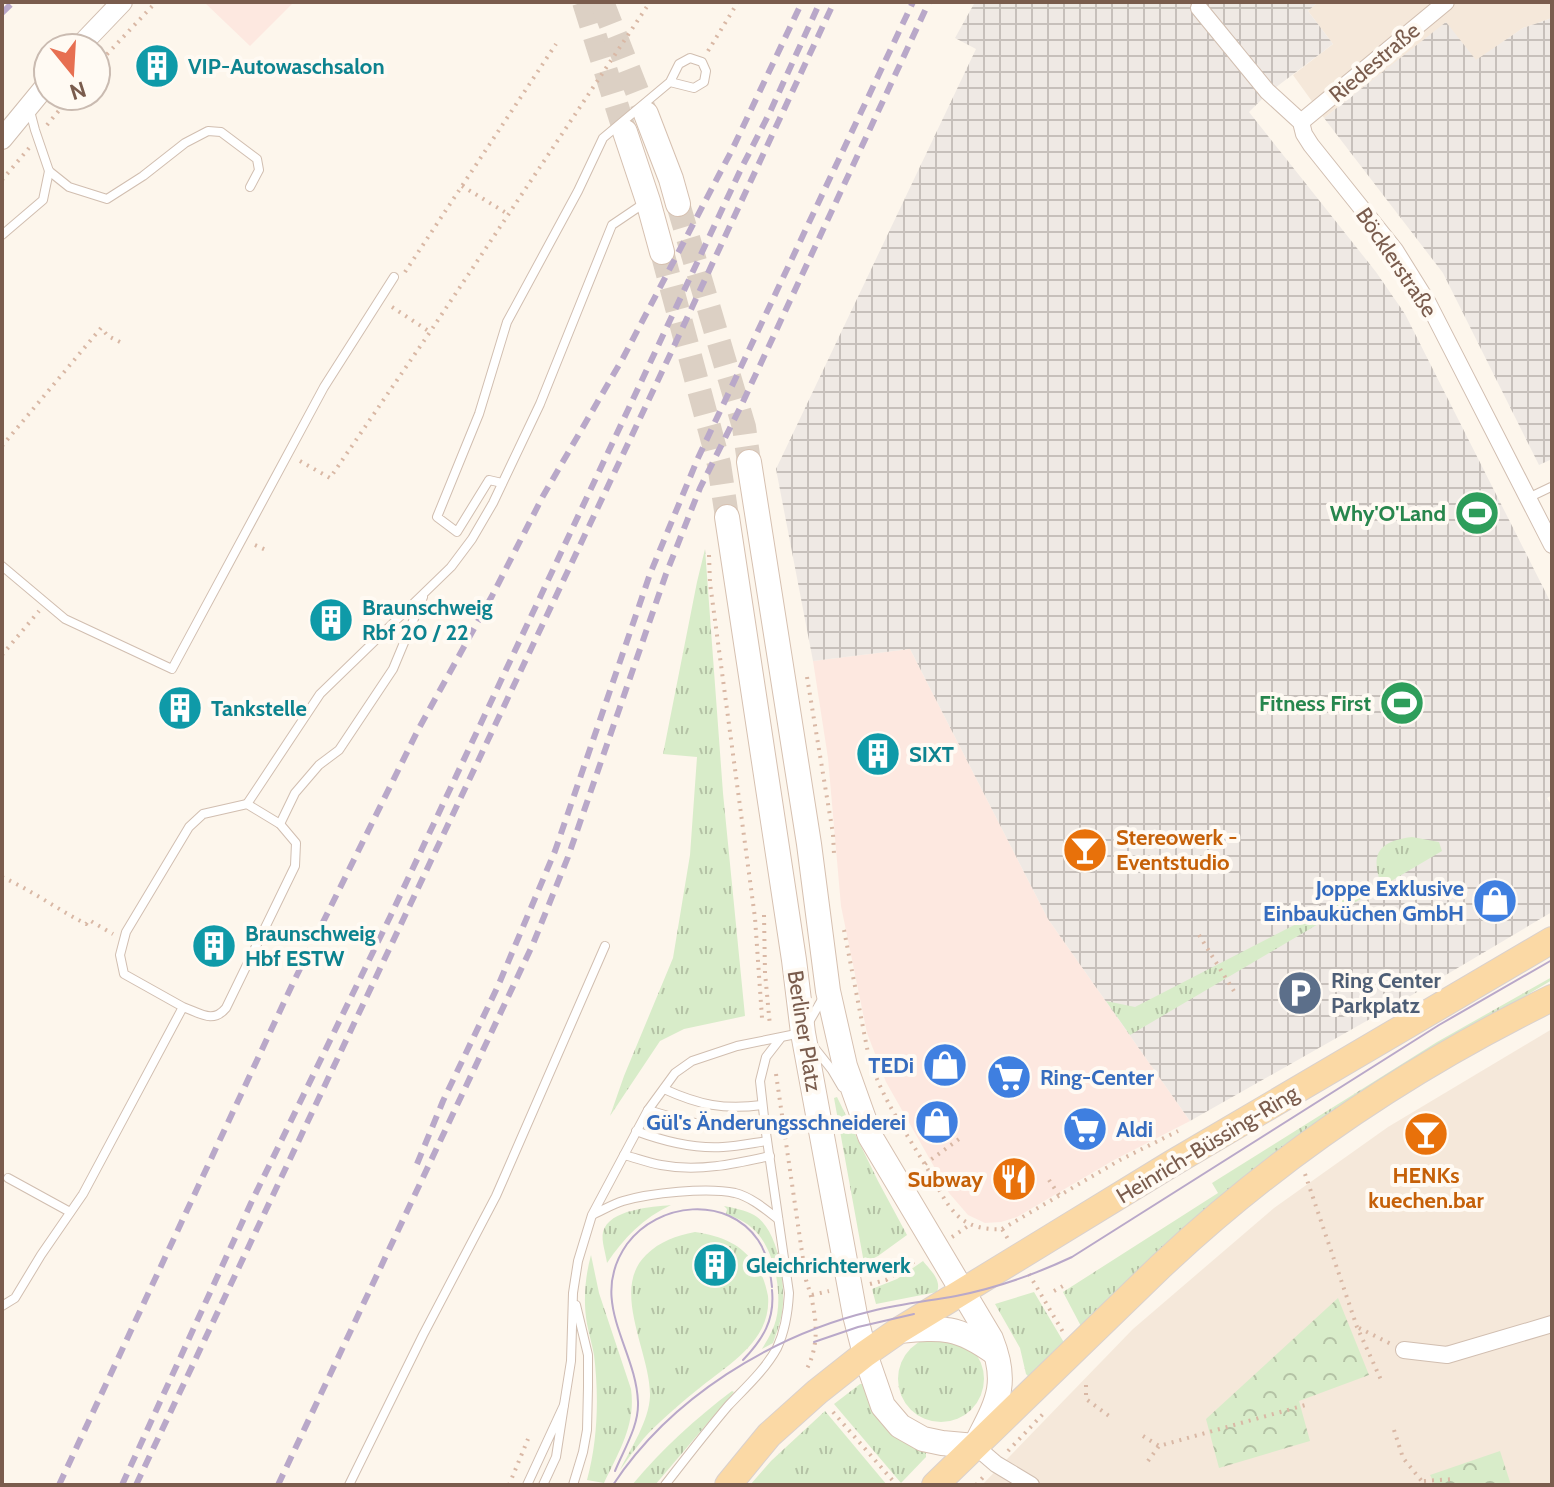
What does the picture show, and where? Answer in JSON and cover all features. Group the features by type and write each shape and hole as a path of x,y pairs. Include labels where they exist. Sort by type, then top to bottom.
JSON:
{"main road":[{"path":"646,114 678,204"},
{"path":"625,132 662,252"},
{"name":"Berliner Platz","path":"749,462 809,844 828,991 845,1066 870,1136 997,1354"},
{"name":"Berliner Platz","path":"727,517 794,960 792,1035 865,1354"},
{"name":"Heinrich-Büssing-Ring","path":"865,1354 1171,1164 1552,940"},
{"path":"935,1485 1193,1236 1297,1152 1408,1076 1552,998"},
{"path":"898,1331 945,1328 960,1331 997,1354 1001,1384 993,1411 975,1446"},
{"path":"728,1485 769,1435 865,1354 883,1406 900,1426 923,1439 975,1446"}],"street":[{"path":"93,32 122,2"},
{"name":"Riedestraße","path":"1301,122 1446,2"},
{"name":"Böcklerstraße","path":"1199,8 1267,91 1301,122 1311,145 1395,250 1428,303 1552,545"},
{"path":"2,139 32,102"},
{"path":"1404,1350 1447,1355 1552,1324"},
{"path":"975,1446 996,1464 1031,1485"}],"lane":[{"path":"502,483 489,480 457,532 437,517 479,414 507,322 603,138 670,82 679,64 690,58 702,62 706,71 704,82 694,88 670,82"},
{"path":"2,235 43,200 49,171 29,106"},
{"path":"49,171 69,187 107,199 185,143 208,131 221,132 257,159 259,170 250,187"},
{"path":"247,804 280,824 296,843 295,866 226,1008 220,1016 213,1018 183,1007 124,974 120,955 126,932 189,827 203,814 247,804 320,694 451,567 472,539 540,404 612,225 648,201"},
{"path":"2,566 65,619 172,669 324,387 394,277"},
{"path":"1528,498 1551,487"},
{"path":"280,824 295,793 319,765 339,750 393,669 426,590"},
{"path":"349,1485 496,1196 605,946"},
{"path":"665,1485 712,1425 767,1364 778,1346 788,1313 789,1293 760,1081 766,1057 792,1035 828,991"},
{"path":"2,1306 15,1298 83,1194 183,1007"},
{"path":"543,1485 556,1457 571,1361 573,1293 578,1261 592,1215 636,1131 675,1073 692,1061 737,1046 792,1035"},
{"path":"792,1035 832,1070 870,1136"},
{"path":"664,1089 708,1105 737,1108 762,1105"},
{"path":"648,1110 725,1129 765,1126"},
{"path":"636,1131 662,1141 698,1146 722,1147 767,1141"},
{"path":"624,1155 681,1168 724,1166 770,1156"},
{"path":"8,1178 70,1212"},
{"path":"592,1215 621,1201 707,1191 736,1193 754,1201 778,1219"},
{"path":"573,1293 588,1355 587,1430 573,1485"},
{"path":"527,1485 564,1405"}],"path":[{"path":"112,49 156,2"},
{"path":"287,455 330,478 650,2"},
{"path":"702,62 738,2"},
{"path":"394,277 399,280 556,44"},
{"path":"462,186 508,214"},
{"path":"380,299 430,332"},
{"path":"2,446 101,328 108,336 124,344"},
{"path":"710,546 710,583 755,918 762,1018"},
{"path":"2,655 46,603"},
{"path":"805,668 835,861"},
{"path":"2,877 86,924 89,920 106,930"},
{"path":"843,927 872,1068 889,1104 957,1215 982,1228 1002,1229 1074,1352"},
{"path":"1199,935 1237,996"},
{"path":"776,1071 804,1281 812,1295 816,1329 809,1365 802,1375"},
{"path":"925,1164 959,1139"},
{"path":"1307,1179 1333,1246 1357,1327 1382,1382"},
{"path":"1049,1180 1060,1196"},
{"path":"952,1238 971,1224"},
{"path":"870,1284 886,1280 921,1258"},
{"path":"1054,1291 1063,1286"},
{"path":"812,1295 828,1291"},
{"path":"1357,1327 1404,1350"},
{"path":"1086,1385 1086,1399 1109,1416"},
{"path":"1148,1461 1159,1446 1309,1404"},
{"path":"1004,1455 1047,1411"},
{"path":"833,1412 894,1482"},
{"path":"1394,1430 1403,1458 1424,1483 1455,1479"},
{"path":"1143,1436 1159,1446"},
{"path":"505,1485 528,1439"},
{"path":"976,1485 988,1472"}],"shaded area":[{"path":"204,2 294,2 250,46"},
{"path":"975,2 1318,2 1308,11 1333,44 1267,94 1249,112 1376,272 1405,314 1552,605 1552,795 1547,798 1552,806 1552,912 1190,1121 1048,919 910,649 813,661 776,469 976,49 955,38"},
{"path":"1318,2 1552,2 1552,18 1523,28 1476,61 1446,23 1324,118 1293,75 1333,44 1308,11"},
{"path":"1552,18 1552,459 1539,465 1443,273 1324,118 1446,22 1476,60 1523,28"},
{"path":"910,649 1048,919 1190,1121 1114,1160 1017,1217 1001,1222 985,1223 968,1215 949,1193 886,1082 867,1033 841,906 828,758 813,661"},
{"path":"1552,1029 1552,1485 982,1485 1133,1329 1274,1208 1388,1127"}],"green space":[{"path":"705,549 723,793 745,1016 684,1029 660,1041 610,1116 673,958 690,855 697,757 663,754"},
{"path":"1412,837 1439,842 1442,851 1130,1035 1106,1001 1135,1007 1380,881 1377,862 1381,849 1393,841"},
{"path":"1552,977 1552,980 1436,1049 1083,1330 1063,1292 1218,1193 1212,1183 1437,1042"},
{"path":"837,1097 907,1235 864,1263 834,1098"},
{"path":"671,1205 635,1230 607,1263 603,1232 613,1218 632,1211"},
{"path":"724,1206 751,1213 763,1222 779,1260 782,1313 773,1343 762,1349 777,1315 778,1291 774,1265 758,1234 744,1222 726,1214"},
{"path":"695,1232 730,1242 745,1252 759,1270 768,1296 763,1326 734,1361 654,1427 620,1470 643,1425 650,1396 632,1304 636,1269 657,1246"},
{"path":"591,1255 599,1293 631,1389 632,1402 625,1438 604,1483 587,1480 597,1402 594,1355 585,1307"},
{"path":"923,1261 937,1279 937,1292 876,1304 872,1289 897,1279"},
{"path":"1034,1292 1066,1346 1030,1378 1026,1374 1020,1348 995,1304"},
{"path":"1338,1298 1369,1375 1299,1401 1310,1441 1219,1468 1206,1419"},
{"path":"941,1336 958,1339 972,1348 981,1362 984,1379 981,1396 972,1410 958,1419 941,1422 924,1419 910,1410 901,1396 898,1379 901,1362 910,1348 924,1339"},
{"path":"860,1384 926,1451 926,1457 901,1483 834,1404"},
{"path":"732,1391 655,1485 632,1485 679,1435"},
{"path":"825,1411 887,1485 750,1485 771,1461"},
{"path":"1500,1451 1511,1485 1435,1485 1430,1475"}],"tunnel":[{"path":"584,2 625,132"},
{"path":"602,2 646,114"},
{"path":"678,204 744,427 749,462"},
{"path":"662,252 719,464 727,517"}],"tram line":[{"path":"613,1485 663,1424 726,1374 761,1354 834,1322 882,1309 986,1289 1072,1257 1439,1025 1552,960"},
{"path":"615,1471 634,1429 638,1411 635,1382 612,1305 616,1265 627,1244 656,1219 692,1209 711,1210 745,1226 758,1240 766,1257 772,1287"},
{"path":"743,1360 766,1328 772,1311 772,1290"},
{"path":"814,1342 858,1327 914,1314"}],"railway":[{"path":"2,13 13,2"},
{"path":"59,1485 293,983 418,730 543,496 623,358 732,150 802,2"},
{"path":"122,1485 251,1203 390,917 820,2"},
{"path":"136,1485 834,2"},
{"path":"417,1164 555,851 650,574 698,458 913,2"},
{"path":"278,1485 533,944 568,857 666,574 700,488 929,2"}],"place":[{"name":"VIP-Autowaschsalon","path":"157,66"},
{"name":"Why'O'Land","path":"1477,513"},
{"name":"Braunschweig Rbf 20 / 22","path":"331,620"},
{"name":"Fitness First","path":"1402,703"},
{"name":"Tankstelle","path":"180,708"},
{"name":"SIXT","path":"878,754"},
{"name":"Stereowerk - Eventstudio","path":"1085,850"},
{"name":"Joppe Exklusive Einbauküchen GmbH","path":"1495,901"},
{"name":"Braunschweig Hbf ESTW","path":"214,946"},
{"name":"Ring Center Parkplatz","path":"1300,993"},
{"name":"TEDi","path":"945,1065"},
{"name":"Ring-Center","path":"1009,1077"},
{"name":"Gül's Änderungsschneiderei","path":"937,1122"},
{"name":"Aldi","path":"1085,1129"},
{"name":"HENKs kuechen.bar","path":"1426,1134"},
{"name":"Subway","path":"1014,1179"},
{"name":"Gleichrichterwerk","path":"715,1265"}]}
